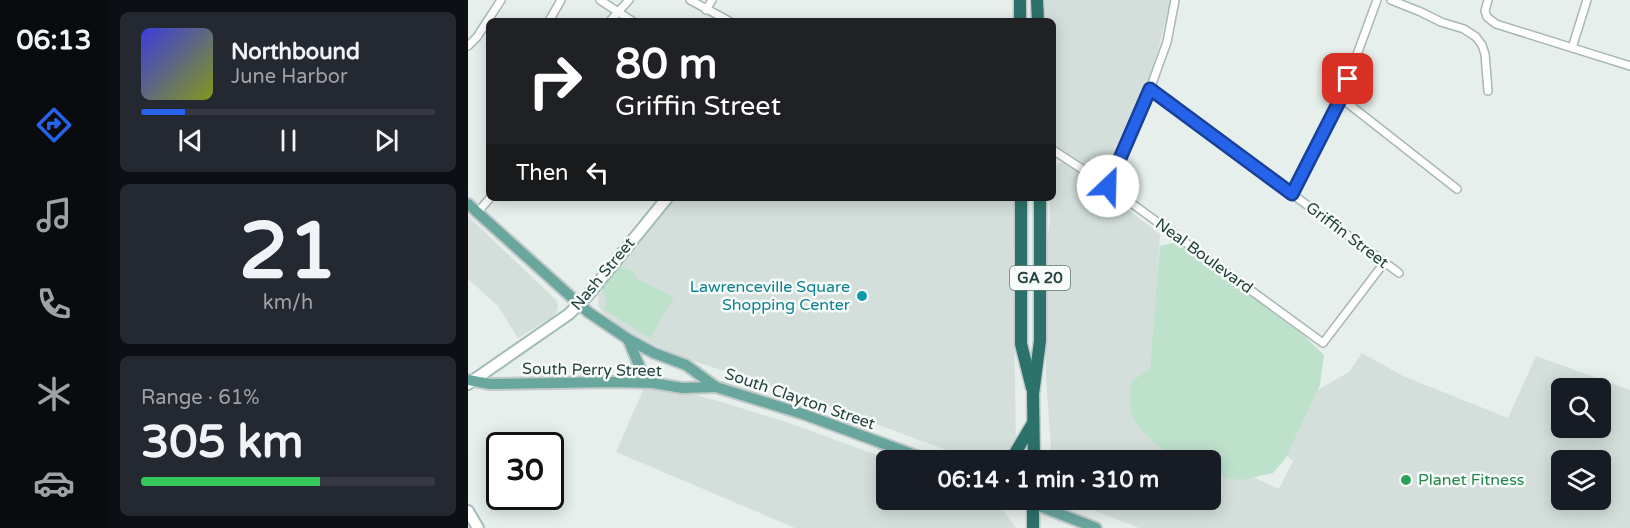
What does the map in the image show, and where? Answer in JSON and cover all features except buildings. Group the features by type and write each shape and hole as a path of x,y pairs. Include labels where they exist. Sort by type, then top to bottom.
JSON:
{"highway":[{"path":"1020,0 1020,18"},
{"path":"1037,0 1038,18"},
{"name":"GA 20","path":"1021,201 1021,344 1033,394"},
{"name":"GA 20","path":"1034,450 1033,394 1040,341 1040,201"},
{"path":"1016,450 1033,422"},
{"path":"1031,510 1033,528"}],"main road":[{"name":"South Clayton Street","path":"468,204 579,304 628,339 654,353 686,365 716,387 803,414 901,450"},
{"path":"628,339 643,375 653,383"},
{"name":"South Perry Street","path":"469,382 490,384 614,382 653,383 682,388 716,387"},
{"path":"1052,510 1096,528"}],"street":[{"path":"489,18 501,0"},
{"path":"551,18 561,0"},
{"path":"600,0 626,18"},
{"path":"613,18 628,0"},
{"path":"690,0 723,18"},
{"path":"706,10 712,0"},
{"path":"1108,186 1150,89 1167,42 1175,0"},
{"path":"1292,194 1341,98 1377,0"},
{"path":"1391,0 1441,22 1464,29 1476,37 1485,54 1488,91"},
{"path":"1488,0 1485,11 1491,21 1630,66"},
{"path":"1572,48 1587,0"},
{"path":"468,46 486,23"},
{"name":"Griffin Street","path":"1150,89 1398,273"},
{"path":"1341,98 1457,189"},
{"name":"Neal Boulevard","path":"1056,152 1108,186 1323,343 1384,262"},
{"path":"477,213 487,201"},
{"name":"Nash Street","path":"469,382 545,332 579,304 665,201"},
{"path":"468,511 478,528"}],"shaded area":[{"path":"1043,0 1171,0 1150,81 1108,175 1105,177 1056,146 1056,18 1042,18"},
{"path":"1060,163 1066,163 1160,234 1150,429 1195,450 1050,450 1046,379 1046,249 1050,219 1049,201 1056,201 1056,166"},
{"path":"672,201 1014,201 1017,233 1013,250 1016,444 1011,450 946,450 804,397 672,354 622,327 603,313 598,306 598,295 613,277 621,262"},
{"path":"468,216 557,301 558,308 554,316 518,338 498,306 468,279"},
{"path":"1362,353 1403,376 1508,418 1536,356 1597,378 1551,378 1551,438 1611,438 1611,383 1630,390 1630,528 1139,528 1093,510 1221,510 1221,462 1279,489 1293,461 1279,450 1305,397 1349,372"},
{"path":"644,388 692,394 789,423 876,455 876,510 999,510 1004,512 1016,528 795,528 616,452"}],"green space":[{"path":"1176,242 1296,328 1324,355 1320,385 1285,459 1273,473 1241,480 1221,477 1221,450 1163,450 1135,422 1130,403 1131,381 1150,370 1160,246"},
{"path":"619,265 634,272 637,279 674,297 652,335 652,339 604,310 607,299 601,289"}],"place":[{"name":"Lawrenceville Square Shopping Center","path":"862,296"},
{"name":"Planet Fitness","path":"1406,480"}],"route":[{"path":"1108,186 1150,89 1292,194 1341,98 1348,79"}]}
